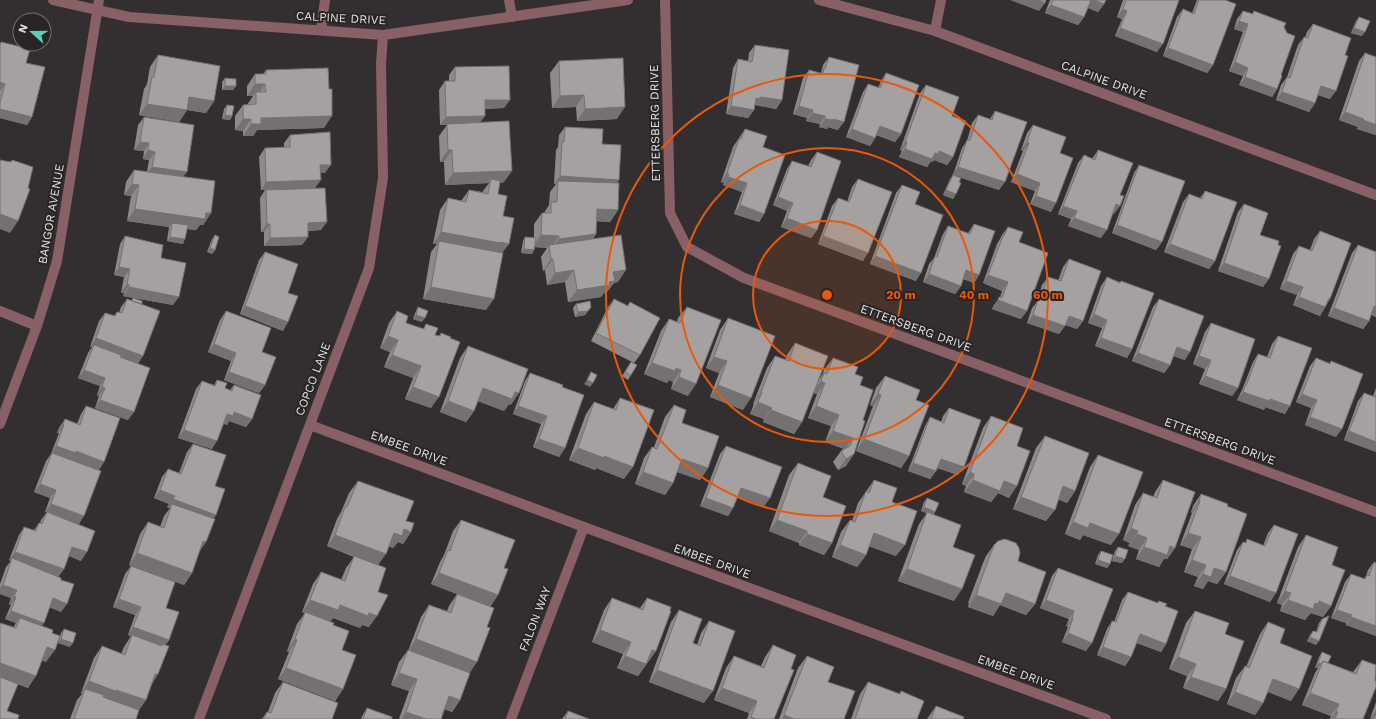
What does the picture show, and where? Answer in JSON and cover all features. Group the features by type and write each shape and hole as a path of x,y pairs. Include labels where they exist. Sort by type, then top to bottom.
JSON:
{"street":[{"name":"CALPINE DRIVE","path":"53,0 129,17 383,35 628,0"},
{"name":"BANGOR AVENUE","path":"0,424 37,326 57,262 99,0"},
{"path":"320,30 325,0"},
{"path":"509,0 512,17"},
{"name":"ETTERSBERG DRIVE","path":"664,0 670,213 687,247 744,278 1376,512"},
{"name":"CALPINE DRIVE","path":"819,0 935,31 1376,196"},
{"path":"935,31 942,0"},
{"name":"COPCO LANE","path":"199,719 368,268 383,178 381,64 383,35"},
{"path":"0,311 37,326"},
{"name":"EMBEE DRIVE","path":"310,425 584,528 1106,719"},
{"name":"FALON WAY","path":"511,719 584,528"}],"building":[{"path":"1038,0 1046,0 1045,3"},
{"path":"1053,0 1091,0 1084,17 1051,5"},
{"path":"1094,0 1106,0 1104,4"},
{"path":"1126,0 1179,0 1163,44 1120,28 1127,11 1123,9"},
{"path":"1199,0 1225,0 1236,4 1213,65 1168,48 1183,9 1194,14"},
{"path":"1243,11 1253,14 1254,11 1286,23 1284,27 1287,33 1295,36 1277,89 1245,77 1248,68 1235,62 1248,24 1239,21"},
{"path":"1359,17 1370,21 1365,32 1354,28"},
{"path":"1313,24 1351,38 1345,55 1348,56 1336,91 1321,86 1315,103 1282,92 1287,77 1290,78 1304,37 1308,38"},
{"path":"1,42 12,45 12,52 29,52 26,63 45,67 32,117 0,109 5,84 0,82"},
{"path":"755,45 789,50 782,100 760,97 760,99 756,98 754,110 731,106 738,59 752,62"},
{"path":"1365,53 1376,57 1376,125 1345,112"},
{"path":"158,55 220,66 214,101 189,97 187,110 147,104"},
{"path":"829,57 859,65 844,122 833,119 825,119 825,116 812,113 813,110 799,106 809,70 823,74"},
{"path":"623,58 625,107 585,109 584,95 560,96 559,61"},
{"path":"509,66 510,100 485,100 485,116 446,117 445,81 455,81 455,67"},
{"path":"328,68 329,89 332,89 332,116 261,118 261,124 251,124 251,119 243,119 243,105 256,104 256,92 266,92 265,84 255,84 255,74 266,74 266,70"},
{"path":"886,73 919,85 901,134 880,126 875,138 852,129 868,84 880,88"},
{"path":"225,78 236,79 236,86 225,86"},
{"path":"926,85 959,97 952,116 966,121 953,157 939,151 938,154 935,153 932,159 905,149 907,142 905,142"},
{"path":"227,105 234,106 232,116 225,115"},
{"path":"995,111 1027,122 1005,182 958,167 967,140 970,140 978,115 992,120"},
{"path":"144,117 194,125 187,172 152,167 155,152 148,150 149,143 140,142"},
{"path":"509,121 512,171 453,173 452,150 448,150 447,124"},
{"path":"1033,125 1066,137 1060,153 1073,158 1056,203 1036,196 1040,183 1017,174 1029,143 1027,142"},
{"path":"565,127 603,129 602,144 621,145 619,180 560,176 562,142 564,142"},
{"path":"745,129 767,136 763,147 785,155 764,214 740,205 747,183 728,177 729,174 727,173 739,139 741,139"},
{"path":"330,132 331,165 320,165 321,180 266,182 265,148 290,147 290,135"},
{"path":"1098,150 1133,163 1120,195 1124,196 1120,206 1116,204 1107,230 1074,218 1077,211 1063,206 1084,155 1095,160"},
{"path":"817,152 841,161 817,230 787,218 793,203 778,197 792,161 811,167"},
{"path":"0,160 11,162 12,160 33,167 28,188 30,189 18,221 0,214"},
{"path":"1139,165 1185,181 1162,242 1117,225"},
{"path":"134,170 215,181 211,213 206,213 205,219 135,209 139,185 132,184"},
{"path":"953,175 961,178 959,182 961,183 956,194 946,190"},
{"path":"491,179 500,181 498,194 507,196 503,216 514,218 509,244 441,232 448,198 466,202 469,190 488,194"},
{"path":"858,179 892,192 868,253 823,236 838,198 849,202"},
{"path":"558,181 619,183 618,210 597,209 596,234 559,239 559,236 541,235 542,213 551,213 551,202 557,202"},
{"path":"902,185 920,192 915,204 943,215 921,273 875,256"},
{"path":"325,188 327,222 308,223 308,237 270,238 270,224 267,224 266,190"},
{"path":"1205,191 1237,202 1215,261 1170,244 1189,194 1202,199"},
{"path":"1244,204 1268,213 1260,235 1279,241 1278,245 1281,246 1269,279 1224,263"},
{"path":"172,223 188,225 185,239 170,237"},
{"path":"974,224 995,231 979,275 966,270 961,286 929,274 948,226 970,234"},
{"path":"1008,227 1023,232 1019,242 1048,253 1027,311 998,300 999,297 1002,298 1008,282 988,275"},
{"path":"1320,231 1351,243 1330,299 1329,298 1325,307 1299,297 1303,287 1286,281 1299,246 1312,251"},
{"path":"215,235 219,237 215,250 210,248"},
{"path":"621,235 626,270 613,272 615,281 609,282 610,285 577,290 574,270 555,273 549,245"},
{"path":"125,236 163,245 161,258 186,263 179,297 129,287 127,284 130,269 119,267"},
{"path":"525,237 536,238 534,250 524,249"},
{"path":"439,241 503,253 494,299 431,287"},
{"path":"1358,245 1376,252 1376,307 1374,306 1369,321 1334,308"},
{"path":"265,252 298,264 288,293 298,296 288,322 245,306"},
{"path":"1069,259 1101,271 1083,321 1069,316 1065,326 1033,315 1048,277 1061,281"},
{"path":"1107,277 1120,283 1121,281 1154,293 1132,349 1101,338 1107,320 1094,314"},
{"path":"133,298 142,301 142,304 132,301"},
{"path":"127,299 160,311 143,356 96,338 105,313 115,316 117,312 122,313"},
{"path":"614,299 628,306 630,302 660,318 640,355 596,333"},
{"path":"1159,299 1204,316 1190,352 1177,347 1170,365 1138,353"},
{"path":"590,301 591,307 588,311 578,312 576,304"},
{"path":"418,307 428,311 425,318 416,315"},
{"path":"687,307 721,320 696,384 679,377 681,370 676,368 675,371 652,363 669,319 680,323"},
{"path":"226,311 271,328 262,352 276,357 265,385 229,372 236,353 214,344"},
{"path":"397,311 408,316 406,323 424,329 426,324 438,328 435,335 440,336 441,333 460,342 439,397 413,387 421,366 392,355 398,340 388,336"},
{"path":"728,318 775,336 751,398 718,385 727,361 714,357"},
{"path":"1211,323 1255,339 1238,388 1205,376 1211,360 1199,356"},
{"path":"1278,336 1312,348 1290,406 1270,399 1269,401 1243,392 1258,354 1270,358"},
{"path":"795,343 828,356 802,422 771,410 772,408 758,402 775,356 789,361"},
{"path":"94,345 121,355 120,357 150,368 134,412 100,400 105,388 102,387 105,378 84,370"},
{"path":"468,346 528,369 519,393 515,392 512,399 483,388 474,411 448,401"},
{"path":"833,358 858,367 855,374 863,377 860,385 873,390 854,454 846,459 841,451 850,446 853,438 833,431 839,415 816,406 825,383 821,381 824,373 827,374"},
{"path":"1316,358 1330,364 1331,361 1363,374 1342,429 1310,417 1317,400 1302,394"},
{"path":"631,362 637,365 631,375 625,372"},
{"path":"591,372 597,375 593,383 587,380"},
{"path":"530,373 563,385 562,387 584,395 565,448 539,439 547,416 518,406"},
{"path":"885,376 920,390 916,400 929,405 909,456 864,439 881,395 878,394"},
{"path":"217,380 227,383 225,388 232,391 234,385 261,395 252,419 234,412 233,416 227,414 217,441 184,430 202,381 215,386"},
{"path":"1364,393 1375,397 1376,395 1376,442 1349,431"},
{"path":"620,398 654,410 633,467 578,448 594,402 616,410"},
{"path":"674,405 686,410 682,423 719,436 708,468 682,459 673,483 643,472 652,447 657,449"},
{"path":"86,406 120,418 104,462 76,451 76,453 56,446 65,419 80,425"},
{"path":"949,408 981,420 964,467 941,459 936,471 913,463 930,417 944,423"},
{"path":"991,416 1023,428 1017,446 1030,451 1017,486 1004,481 1000,491 973,480 974,474 970,472"},
{"path":"1045,436 1089,453 1075,491 1063,486 1055,510 1021,497"},
{"path":"193,444 226,455 215,486 225,489 216,515 173,499 175,496 160,490 168,469 181,474"},
{"path":"726,446 782,467 770,498 741,488 733,508 706,498"},
{"path":"52,453 101,471 84,516 51,504 56,490 40,484"},
{"path":"1098,455 1143,472 1119,534 1090,523 1088,528 1073,522"},
{"path":"798,463 831,476 823,497 846,506 832,543 807,534 807,531 777,520"},
{"path":"874,480 897,488 892,502 917,511 905,545 874,533 866,555 840,545 850,520 855,522 866,491 869,493"},
{"path":"1163,480 1195,492 1175,548 1170,546 1167,555 1144,547 1147,538 1137,534 1138,531 1131,528 1143,493 1157,498"},
{"path":"358,481 414,501 406,521 414,523 411,532 404,529 402,536 394,533 386,554 335,535 345,507 347,507"},
{"path":"1201,494 1228,504 1227,506 1247,514 1226,572 1214,568 1211,577 1203,574 1206,565 1192,560 1201,537 1188,533 1200,501"},
{"path":"927,498 939,503 935,512 924,507"},
{"path":"172,504 215,519 206,542 203,541 192,573 137,553 148,522 164,528"},
{"path":"47,512 95,531 87,552 72,547 64,569 15,552 24,527 36,531 39,523 42,524"},
{"path":"927,512 961,525 953,547 975,555 962,589 907,569"},
{"path":"461,520 515,540 504,568 508,569 498,595 439,573 448,550 450,551"},
{"path":"1274,525 1298,534 1276,593 1230,576 1243,542 1246,543 1247,539 1265,546"},
{"path":"1306,535 1338,547 1332,565 1345,570 1331,606 1319,601 1318,604 1315,603 1313,609 1288,600 1291,593 1285,591"},
{"path":"1005,539 1016,543 1019,548 1020,553 1018,561 1046,572 1035,604 1006,593 1001,604 976,595 994,545 998,541"},
{"path":"1118,547 1128,550 1125,559 1115,556"},
{"path":"1101,551 1113,555 1110,564 1098,560"},
{"path":"354,556 386,568 378,592 388,595 377,616 369,613 368,616 340,605 338,610 310,600 321,572 345,581"},
{"path":"12,558 61,578 61,580 74,584 67,604 53,598 44,623 11,611 16,597 14,596 17,590 3,585"},
{"path":"1374,562 1376,563 1376,626 1337,610 1351,574 1365,579 1367,575 1369,576"},
{"path":"131,566 175,582 166,608 179,612 169,640 133,627 141,607 119,599"},
{"path":"1058,568 1113,589 1092,643 1068,633 1074,611 1046,600"},
{"path":"1128,592 1158,603 1159,601 1167,604 1165,606 1178,611 1166,644 1140,634 1131,657 1103,647 1112,621 1116,622"},
{"path":"457,594 494,608 487,627 490,628 477,662 416,639 429,605 451,613"},
{"path":"612,598 643,610 647,598 671,607 671,611 656,651 652,650 646,664 625,656 631,642 600,630"},
{"path":"679,610 702,619 693,643 700,646 709,621 735,631 713,691 657,670"},
{"path":"1195,611 1229,623 1225,634 1244,641 1226,689 1191,677 1196,664 1178,657"},
{"path":"305,612 334,623 333,625 349,631 342,650 356,655 343,689 286,668 297,640 295,639"},
{"path":"1329,616 1319,641 1310,637 1313,631 1317,632 1322,619"},
{"path":"20,618 53,630 52,633 60,636 55,650 47,647 36,676 0,663 0,623 16,628"},
{"path":"1268,622 1285,629 1280,643 1312,656 1299,689 1273,679 1263,703 1235,692 1245,666 1249,668"},
{"path":"64,629 76,633 73,643 61,639"},
{"path":"132,635 162,646 162,644 169,646 158,674 155,674 146,700 116,690 115,691 89,681 102,646 125,655"},
{"path":"773,645 796,655 791,669 794,670 774,719 756,719 751,717 757,701 722,688 734,656 764,668"},
{"path":"408,650 470,673 460,700 449,696 441,719 426,719 406,712 417,679 399,673"},
{"path":"1322,652 1331,656 1328,663 1323,661 1321,664 1318,663"},
{"path":"807,656 834,667 828,682 855,691 844,719 794,719 784,715"},
{"path":"1362,660 1376,665 1376,687 1363,719 1335,719 1339,704 1310,693 1323,661 1356,674"},
{"path":"0,677 18,684 7,711 19,715 18,719 0,719"},
{"path":"283,682 338,703 332,719 264,719 267,712 271,713"},
{"path":"868,682 900,694 901,691 924,701 917,719 855,719"},
{"path":"85,689 104,695 103,697 139,710 136,719 74,719"},
{"path":"936,706 964,717 963,719 931,719"},
{"path":"367,708 392,717 392,719 363,719"},
{"path":"568,711 589,719 565,719"}]}
